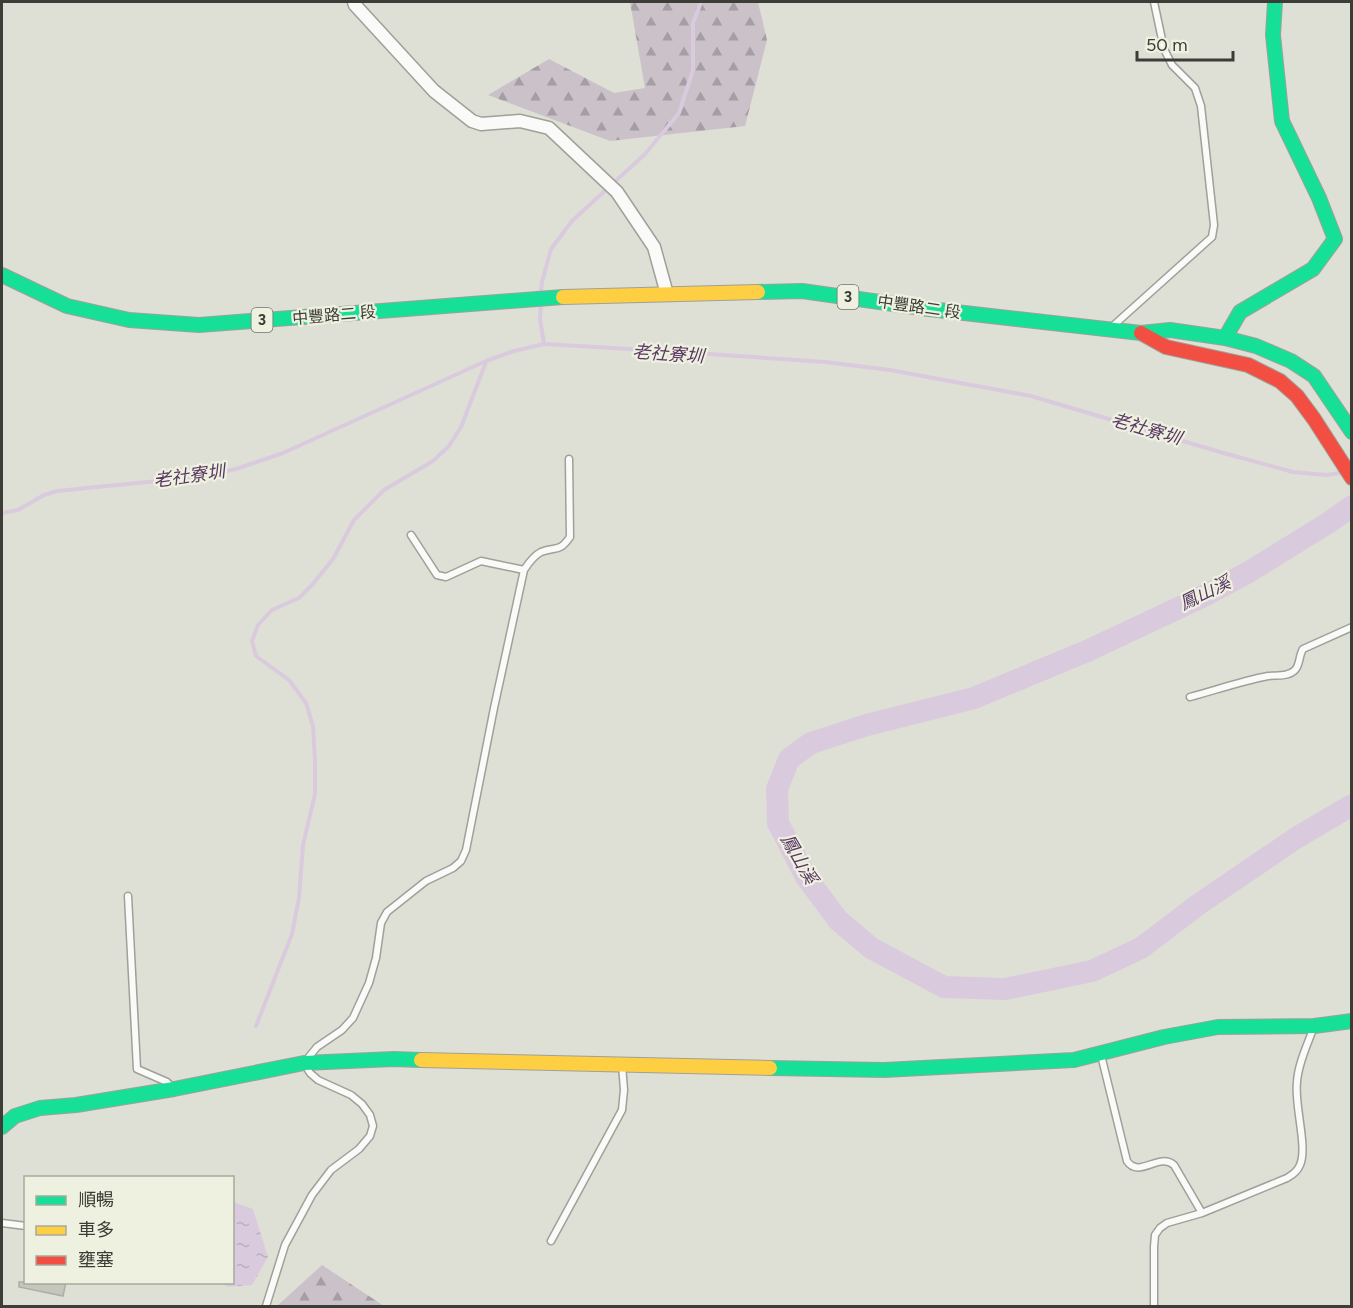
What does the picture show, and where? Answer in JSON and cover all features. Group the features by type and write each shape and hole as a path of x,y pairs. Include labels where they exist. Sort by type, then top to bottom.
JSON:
{"street":[{"path":"354,2 435,91 471,121 481,124 520,121 549,128 617,192 654,247 667,294"},
{"path":"1225,338 1240,312 1312,269 1335,239 1319,198 1282,121 1273,35 1275,2"},
{"name":"中豐路二 段","path":"2,275 67,306 129,320 199,325 554,297 801,291 1109,330 1141,333 1170,330 1225,338 1257,346 1291,361 1314,376 1352,432"},
{"name":"中豐路二 段","path":"1141,333 1166,347 1248,365 1280,381 1297,396 1352,478"},
{"path":"2,1127 15,1116 40,1107 76,1105 174,1089 304,1063 394,1059 884,1070 1074,1060 1164,1037 1218,1027 1314,1026 1352,1021"}],"lane":[{"path":"1109,330 1212,237 1215,225 1201,106 1195,88 1172,65 1164,49 1154,2"},
{"path":"266,1306 285,1245 312,1195 331,1170 359,1149 370,1136 373,1126 362,1104 351,1095 318,1080 304,1063 317,1047 342,1030 353,1018 369,983 376,958 381,923 387,912 426,881 453,868 461,861 466,850 524,570 540,553 564,546 570,537 569,459"},
{"path":"411,535 436,575 446,577 481,561 524,570"},
{"path":"1190,697 1263,677 1288,675 1297,667 1303,649 1352,627"},
{"path":"129,896 137,1069 167,1082 174,1089"},
{"path":"1154,1306 1154,1247 1155,1235 1160,1228 1167,1223 1202,1213 1296,1173 1301,1163 1302,1151 1296,1096 1297,1082 1299,1068 1314,1026"},
{"path":"1101,1054 1127,1161 1131,1167 1137,1168 1165,1160 1170,1161 1174,1164 1202,1213"},
{"path":"551,1241 622,1110 624,1090 622,1065"},
{"path":"2,1223 24,1226"}],"green space":[{"path":"630,2 758,2 767,40 745,126 610,141 488,95 549,59 614,93 645,88"},
{"path":"322,1265 384,1306 277,1306"}],"water":[{"path":"234,1202 253,1209 268,1257 252,1285 227,1287 224,1284 234,1284"}],"building":[{"path":"19,1282 66,1284 63,1296 19,1287"}],"waterway":[{"path":"541,292 551,249 572,221 645,154 679,113 693,70 693,23 701,2"},
{"path":"541,303 540,319 544,344"},
{"name":"老社寮圳","path":"2,513 18,510 44,495 57,491 198,477 236,469 283,453 486,361 544,344 825,362 890,370 1031,396 1293,472 1326,475 1341,473"},
{"path":"256,1026 292,934 299,898 303,845 315,794 315,761 313,726 306,703 289,680 256,656 252,641 258,625 272,610 299,598 312,585 333,559 354,520 384,490 433,461 449,446 461,427 486,362"},
{"name":"鳳山溪","path":"1352,506 1247,573 1202,597 1087,651 974,698 867,725 811,743 789,759 777,789 778,823 806,877 838,920 871,948 944,987 1005,989 1092,971 1141,948 1199,904 1296,838 1352,805"}],"traffic: fast":[{"path":"1225,338 1240,312 1313,269 1335,239 1319,198 1282,121 1273,35 1275,2"},
{"path":"2,275 67,306 129,320 199,325 563,297"},
{"path":"758,292 802,291 929,309 1141,333 1170,330 1225,338 1256,346 1291,361 1314,376 1352,432"},
{"path":"770,1068 884,1070 1074,1060 1164,1037 1218,1027 1314,1026 1352,1021"},
{"path":"2,1127 15,1116 40,1108 76,1105 174,1089 304,1063 421,1060"}],"traffic: slow":[{"path":"563,297 758,292"},
{"path":"421,1060 770,1068"}],"traffic: jam":[{"path":"1141,333 1166,347 1248,365 1280,381 1297,396 1352,478"}]}
